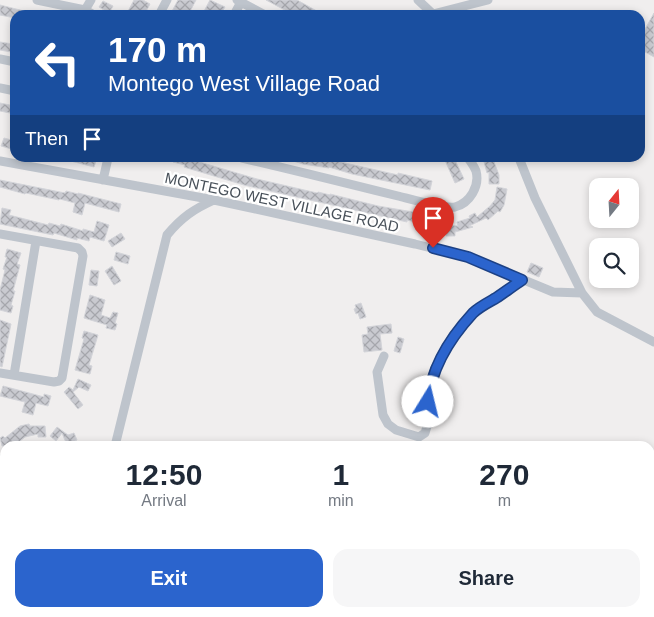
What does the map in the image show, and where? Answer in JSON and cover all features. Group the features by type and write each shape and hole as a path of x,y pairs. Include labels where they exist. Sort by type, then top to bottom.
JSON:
{"street":[{"path":"37,0 85,10 91,0"},
{"path":"418,0 428,10"},
{"path":"451,10 488,0"},
{"path":"239,1 256,10"},
{"name":"MONTEGO WEST VILLAGE ROAD","path":"0,161 214,200 415,244 468,257 553,292 582,293"},
{"path":"103,180 107,162"},
{"path":"258,162 418,201 453,207 462,204 470,198 475,190 476,170 471,162"},
{"path":"521,162 535,198 582,293 597,312 654,342"},
{"path":"116,441 167,235 193,210 214,200"},
{"path":"0,234 78,248 83,256 62,378 54,382 0,373"},
{"path":"14,375 36,241"},
{"path":"384,356 377,372 383,414 388,424 396,430 419,437 425,433 427,428 432,377 453,335 474,312 522,280"}],"building":[{"path":"134,0 143,0 150,4 147,10 129,10"},
{"path":"178,0 196,0 191,10 173,10"},
{"path":"210,0 225,7 223,10 205,10"},
{"path":"266,0 297,0 315,10 285,10"},
{"path":"103,1 113,6 111,10 104,10 99,7"},
{"path":"0,5 20,10 10,10 10,17 0,15"},
{"path":"654,13 654,57 645,52 645,29"},
{"path":"0,42 10,44 10,52 0,50"},
{"path":"0,103 10,105 10,113 0,111"},
{"path":"4,138 10,140 10,149 1,146"},
{"path":"75,162 96,162 94,167"},
{"path":"173,162 200,162 257,179 317,193 425,214 444,220 442,225 458,226 457,222 470,218 469,216 475,213 477,217 495,200 497,187 507,189 504,205 500,212 498,211 488,220 486,218 469,226 473,227 455,232 455,236 446,236 446,233 433,230 434,227 244,185 184,167 185,165"},
{"path":"297,162 341,162 432,181 430,190 352,174 329,167"},
{"path":"446,162 456,162 464,179 455,183"},
{"path":"484,162 494,162 499,175 499,184 489,184 489,172 487,173"},
{"path":"0,180 65,193 66,191 78,193 121,204 119,212 85,203 82,215 73,212 75,203 25,194 0,187"},
{"path":"2,208 11,210 9,215 48,225 49,223 60,226 61,224 83,231 83,229 94,232 97,221 109,225 104,241 90,237 89,241 77,238 77,240 54,233 53,235 0,224"},
{"path":"121,233 125,239 112,247 108,241"},
{"path":"7,249 21,253 17,264 20,265 13,291 15,291 11,313 0,310 0,290 5,270 3,269 7,257 5,257"},
{"path":"116,252 130,256 128,264 114,260"},
{"path":"531,263 543,268 539,277 527,272"},
{"path":"112,266 121,281 114,285 105,271"},
{"path":"91,270 99,271 97,286 89,285"},
{"path":"90,295 105,300 101,315 110,318 113,312 118,313 115,330 106,328 107,325 84,318"},
{"path":"361,303 366,317 360,319 354,309 356,308 355,305"},
{"path":"0,320 11,324 2,367 0,366"},
{"path":"391,324 392,333 380,334 382,350 364,352 362,335 368,334 367,327"},
{"path":"84,331 98,335 89,365 92,366 90,374 75,370 84,339 82,338"},
{"path":"398,337 404,339 400,353 394,351"},
{"path":"78,379 91,385 88,391 79,387 73,392 83,405 78,409 64,392 69,387 73,390"},
{"path":"3,386 44,397 44,394 51,396 48,406 36,403 33,415 22,412 25,402 0,396"},
{"path":"29,424 30,426 45,426 46,437 38,437 38,434 25,437 20,441 1,441 0,438 3,436 5,438 20,426"},
{"path":"57,427 68,435 74,433 77,440 65,441 62,433 56,441 50,436"}],"route":[{"path":"428,402 435,368 453,335 474,312 522,280 468,257 433,248"}]}
